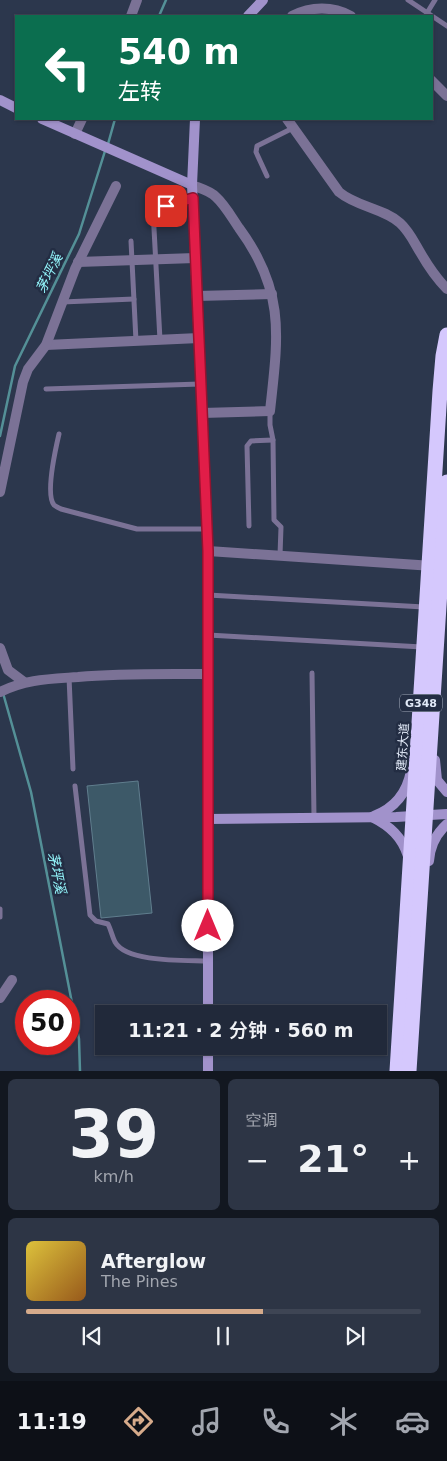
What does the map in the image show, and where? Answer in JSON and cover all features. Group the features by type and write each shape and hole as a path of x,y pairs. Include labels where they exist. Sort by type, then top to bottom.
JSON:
{"highway":[{"name":"建东大道","path":"409,1071 420,901 420,816 425,727 430,648 438,610 435,566 444,391 443,356 447,335"},
{"name":"建东大道","path":"435,566 447,482"},
{"name":"建东大道","path":"397,1071 410,867 420,816"}],"main road":[{"path":"252,15 263,0"},
{"path":"0,100 15,108"},
{"path":"44,120 192,185"},
{"path":"195,120 192,185 208,551 208,1005"},
{"path":"425,727 437,780 447,792"},
{"path":"371,817 389,808 404,793 410,774 412,753 425,727"},
{"path":"208,819 447,814"},
{"path":"371,817 397,835 406,849 410,867"},
{"path":"420,901 433,843 447,824"},
{"path":"208,1055 208,1071"}],"street":[{"path":"131,15 137,0"},
{"path":"294,15 312,8 328,8 348,15"},
{"path":"433,82 447,96"},
{"path":"76,134 82,120"},
{"path":"288,120 339,192 348,199 390,216 406,229 429,267 447,290"},
{"path":"192,185 216,196 249,242 263,268 272,294 277,324 277,353 270,411 202,413"},
{"path":"0,492 23,382 28,369 46,345 78,262 116,186"},
{"path":"78,262 195,258"},
{"path":"197,296 272,294"},
{"path":"46,345 199,338"},
{"path":"208,551 435,566"},
{"path":"0,648 8,670 24,682"},
{"path":"0,692 24,682 68,677 129,673 208,674"},
{"path":"0,998 12,980"}],"lane":[{"path":"408,0 430,15"},
{"path":"427,13 435,0"},
{"path":"433,17 447,26"},
{"path":"267,176 256,152 258,146 293,128"},
{"path":"160,340 153,210 193,198"},
{"path":"131,241 136,341"},
{"path":"62,302 134,299"},
{"path":"46,389 201,384"},
{"path":"270,411 273,440 274,520 281,527 280,555"},
{"path":"59,434 51,475 51,499 54,506 137,528 151,530 207,529"},
{"path":"249,526 247,446 251,441 273,440"},
{"path":"208,594 438,610"},
{"path":"208,635 430,648"},
{"path":"312,673 314,818"},
{"path":"68,677 73,769"},
{"path":"75,786 90,915 96,921 108,924 116,943 130,954 148,958 208,962"},
{"path":"0,910 0,917"}],"building":[{"path":"138,781 152,913 101,918 87,786"}],"waterway":[{"name":"茅坪溪","path":"159,15 166,0"},
{"name":"茅坪溪","path":"108,144 115,120"},
{"name":"茅坪溪","path":"0,436 15,366 79,234 105,151"},
{"name":"茅坪溪","path":"3,693 31,792 79,1039 80,1071"}],"route":[{"path":"166,206 193,198 208,551 208,926"}]}
